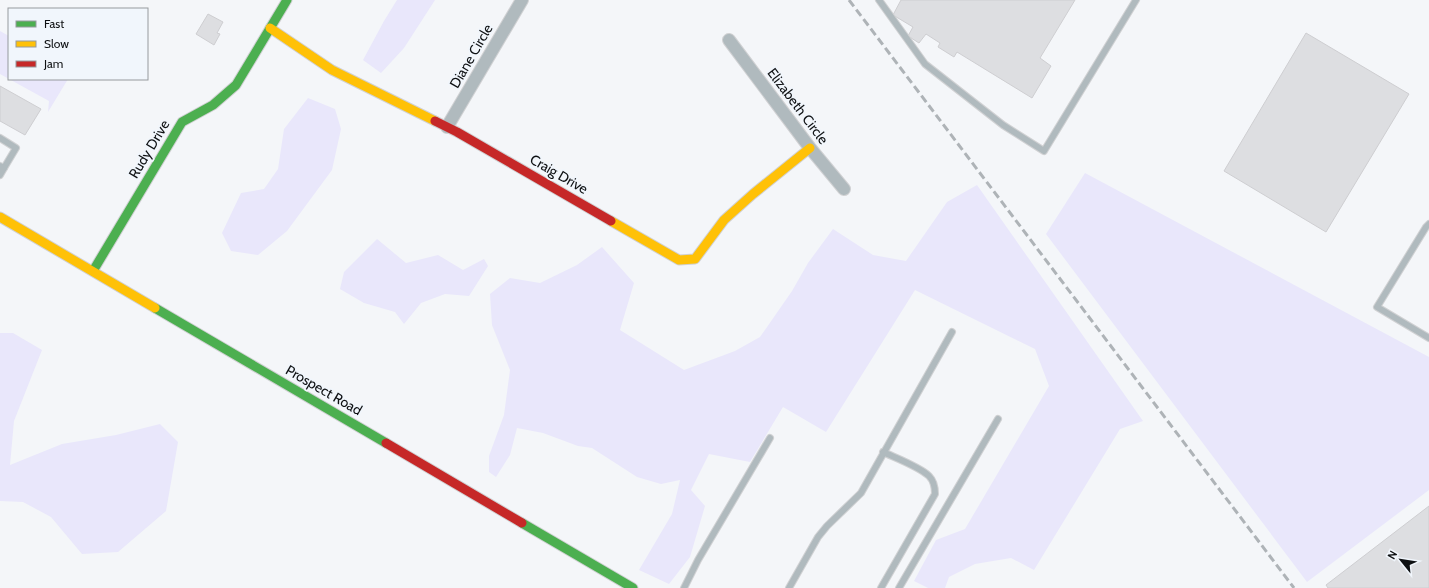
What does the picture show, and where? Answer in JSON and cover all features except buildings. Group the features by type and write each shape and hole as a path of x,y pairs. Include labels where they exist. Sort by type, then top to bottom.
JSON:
{"street":[{"name":"Rudy Drive","path":"93,271 182,122 213,105 236,85 287,0"},
{"name":"Diane Circle","path":"447,127 522,0"},
{"name":"Craig Drive","path":"270,28 332,70 447,127 679,260 695,259 724,220 753,194 810,148"},
{"name":"Elizabeth Circle","path":"729,40 810,148 844,190"},
{"name":"Prospect Road","path":"0,217 633,588"}],"lane":[{"path":"879,0 925,64 1003,125 1044,151 1136,0"},
{"path":"0,138 16,148 2,167 0,175"},
{"path":"1429,224 1377,307 1429,338"},
{"path":"788,588 818,537 827,526 861,493 952,332"},
{"path":"899,588 998,419"},
{"path":"684,588 698,560 770,438"},
{"path":"881,588 935,494 934,483 930,477 884,452"}],"shaded area":[{"path":"397,0 435,0 404,48 381,73 363,60"},
{"path":"0,31 8,35 8,78 0,74"},
{"path":"11,80 67,80 48,112 49,101"},
{"path":"308,98 335,109 341,129 332,170 287,231 258,255 231,251 222,233 241,193 264,189 278,169 284,129"},
{"path":"1085,173 1429,357 1429,490 1307,582 1046,234"},
{"path":"977,185 1143,421 1120,429 1034,570 1011,558 975,564 949,577 945,588 928,588 914,581 936,540 965,529 1049,386 1035,349 915,290 826,432 783,407 750,462 709,454 691,490 705,506 690,557 669,584 639,570 672,514 680,480 661,484 637,477 592,448 578,446 543,433 517,428 510,455 496,477 489,472 489,456 504,415 510,370 492,325 490,294 510,278 540,283 577,265 602,247 634,283 620,330 684,370 735,351 760,337 792,291 808,263 833,229 873,255 906,261 947,202"},
{"path":"377,239 406,263 438,255 463,270 484,259 488,266 469,296 445,294 421,303 404,324 395,312 364,303 340,289 344,272"},
{"path":"0,333 13,333 42,350 14,421 10,465 62,444 116,435 160,424 178,442 166,511 118,552 82,554 51,517 23,502 0,501"}],"railway":[{"path":"849,0 1294,588"}],"traffic: fast":[{"path":"93,271 182,122 213,105 236,85 287,0"},
{"path":"155,308 386,443"},
{"path":"522,523 633,588"}],"traffic: slow":[{"path":"270,28 332,70 435,121"},
{"path":"611,221 679,260 695,259 724,220 753,194 810,148"},
{"path":"0,217 155,308"}],"traffic: jam":[{"path":"435,121 457,132 611,221"},
{"path":"386,443 522,523"}]}
